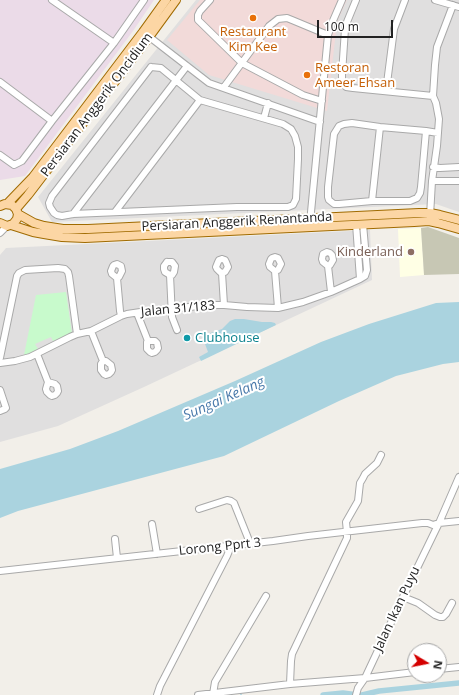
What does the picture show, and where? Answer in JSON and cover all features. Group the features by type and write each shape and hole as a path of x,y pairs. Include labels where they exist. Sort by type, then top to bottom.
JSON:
{"main road":[{"name":"Persiaran Anggerik Oncidium","path":"6,225 16,221 17,212 28,195 146,34 166,0"},
{"name":"Persiaran Anggerik Oncidium","path":"3,204 33,177 146,34 176,0"},
{"name":"Persiaran Anggerik Renantanda","path":"3,204 12,205 17,212 34,223 63,229 310,218 430,217 438,223 459,229"},
{"name":"Persiaran Anggerik Renantanda","path":"6,225 32,232 62,237 85,238 360,224 440,215 459,220"}],"street":[{"path":"52,0 114,43"},
{"path":"0,155 14,165 22,161 114,43 144,0"},
{"path":"210,0 200,11 198,20 242,63 303,95 322,101"},
{"path":"310,227 328,36 342,0"},
{"path":"356,0 347,22 342,74 343,84 346,87 353,88 433,96"},
{"path":"386,91 394,29 405,0"},
{"path":"430,217 433,167 439,119 433,96 435,65 438,47 456,6 435,0"},
{"path":"224,87 269,26 278,19 287,18 328,36"},
{"path":"146,34 209,83 320,122"},
{"path":"73,214 187,66"},
{"path":"151,67 161,68 176,80 200,100 264,118 283,124 292,129 298,147 296,199 293,205 288,207 237,207 73,214 62,216 54,213 49,203 52,196 151,67"},
{"path":"0,82 52,121"},
{"path":"115,212 200,100"},
{"path":"264,118 268,103"},
{"path":"426,131 419,196 410,201 372,201 334,204 329,200 328,188 334,134 339,126 352,123 380,127 426,131 438,133"},
{"path":"372,201 380,127"},
{"path":"433,167 459,167"},
{"path":"432,181 459,180"},
{"path":"360,224 365,243 366,273 365,276 360,279 357,244 360,224"},
{"path":"0,233 6,225"},
{"path":"357,244 365,243"},
{"path":"328,266 331,292"},
{"path":"0,358 17,276 25,270 58,268 65,269 68,272 70,276 77,334"},
{"path":"275,271 278,308"},
{"path":"222,273 224,305"},
{"path":"170,275 172,317 177,330"},
{"path":"117,278 121,316"},
{"name":"Jalan 31/183","path":"0,363 15,361 37,354 77,334 91,331 121,316 210,305 278,308 331,292 360,279"},
{"path":"137,313 148,340"},
{"path":"91,331 103,360"},
{"path":"37,354 48,382"},
{"path":"0,390 6,406 5,409 0,410"},
{"path":"290,684 292,654 347,538 346,522 358,501 361,480 381,456"},
{"name":"Jalan Ikan Puyu","path":"356,695 358,688 365,678 439,523 459,477"},
{"path":"199,509 227,500 231,501 234,503 250,543"},
{"name":"Lorong Pprt 3","path":"0,571 422,523 433,525 459,521"},
{"path":"152,524 157,554"},
{"path":"115,539 117,558"},
{"path":"156,695 229,552 230,546"},
{"path":"213,694 215,682 266,596"},
{"path":"403,597 418,603 440,617 443,617 446,614 452,603"},
{"path":"447,668 459,667"},
{"path":"198,695 290,684 407,673"}],"shaded area":[{"path":"0,0 154,0 133,31 25,176 0,180"},
{"path":"196,0 459,0 459,212 436,204 52,222 38,197"},
{"path":"200,0 347,0 337,22 327,111 209,75 167,40"},
{"path":"428,227 459,238 459,274 424,275 421,228"},
{"name":"Kinderland","path":"421,228 424,275 400,277 398,229"},
{"path":"370,230 372,280 58,426 0,442 0,255 6,248"}],"green space":[{"path":"66,292 72,334 53,341 51,337 35,344 38,349 24,355 36,295"}],"water":[{"name":"Sungai Kelang","path":"459,302 459,362 443,364 396,376 339,401 224,456 18,511 0,518 0,469 70,449 118,431 321,342 369,324 436,303"},
{"path":"235,319 271,322 275,323 276,325 201,361 199,357 208,352 202,336 222,329 230,321"}],"waterway":[{"path":"362,695 379,691 459,683"},
{"path":"323,695 343,693 358,695"}],"place":[{"name":"Restaurant Kim Kee","path":"253,18"},
{"name":"Restoran Ameer Ehsan","path":"307,75"},
{"name":"Kinderland","path":"411,252"},
{"name":"Clubhouse","path":"187,338"}]}
